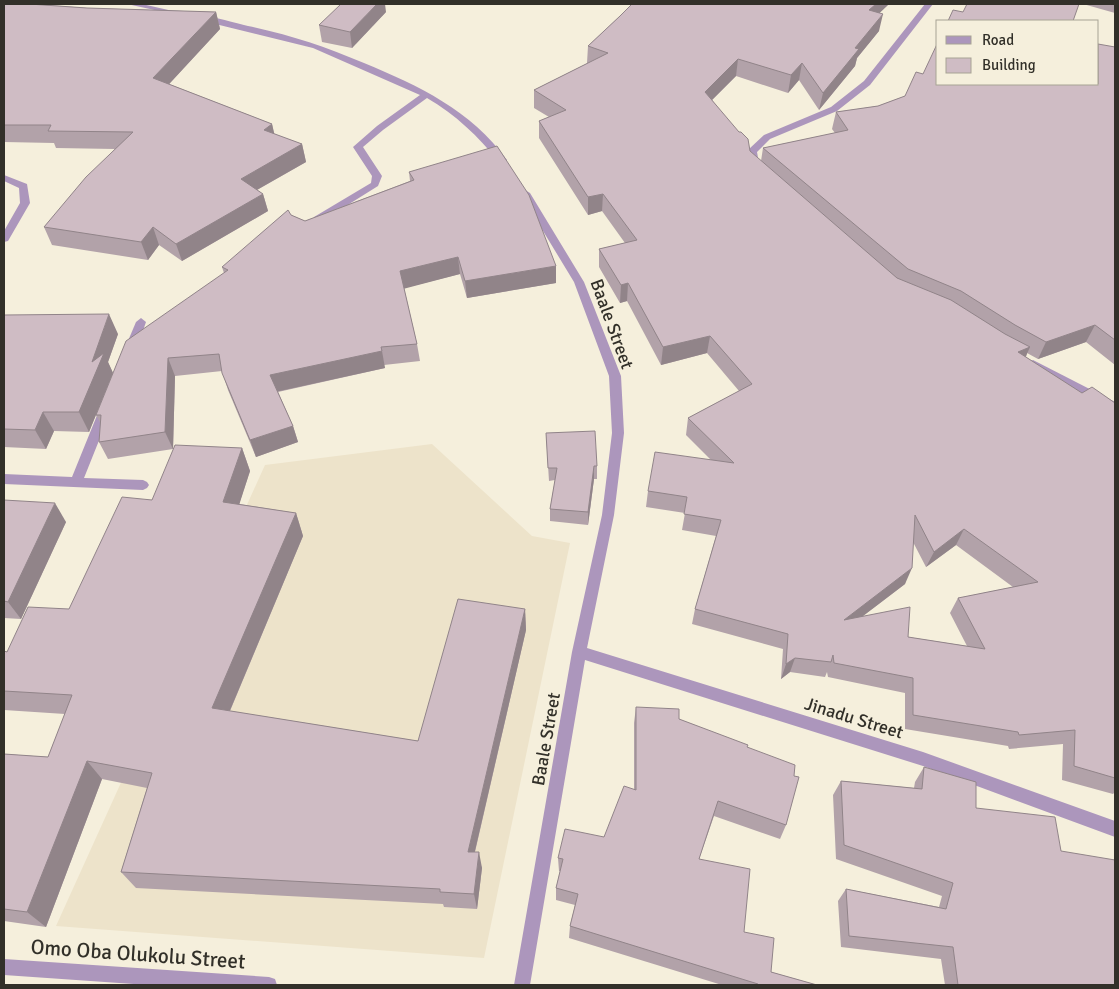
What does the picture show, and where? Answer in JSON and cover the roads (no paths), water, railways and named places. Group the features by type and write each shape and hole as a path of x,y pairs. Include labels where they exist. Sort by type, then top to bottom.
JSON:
{"street":[{"path":"131,4 194,16 310,44 382,73 427,94 456,111 492,146 507,167"},
{"path":"760,173 753,167 752,151 767,137 834,109 867,83 929,4"},
{"path":"309,224 375,184 377,176 367,158 358,148 380,128 427,94"},
{"path":"4,178 24,186 25,203 4,239"},
{"name":"Baale Street","path":"517,182 579,282 615,376 618,433 608,516 579,652 522,985"},
{"path":"127,358 141,322"},
{"path":"1028,361 1115,407"},
{"path":"76,482 112,393"},
{"path":"4,479 143,485"},
{"name":"Jinadu Street","path":"579,652 924,759 1115,830"},
{"name":"Omo Oba Olukolu Street","path":"4,967 269,985"}]}
